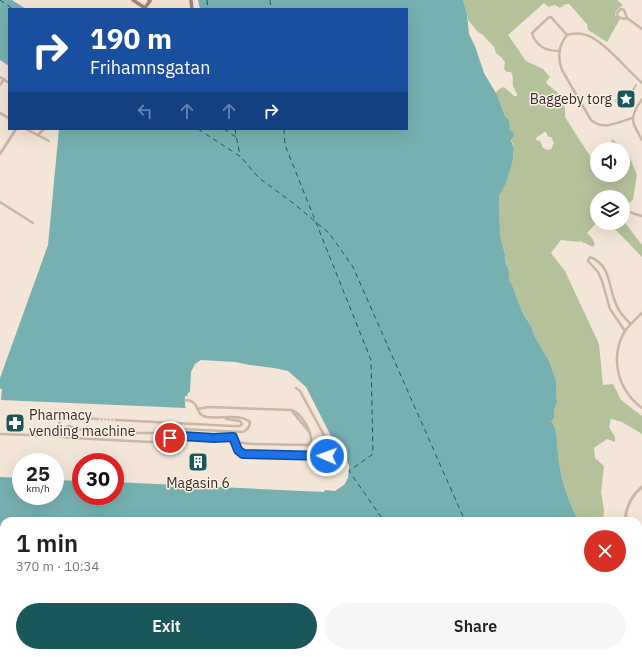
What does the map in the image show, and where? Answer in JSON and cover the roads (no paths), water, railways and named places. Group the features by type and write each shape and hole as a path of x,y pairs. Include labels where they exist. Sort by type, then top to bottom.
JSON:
{"main road":[{"path":"133,0 145,8 150,1 149,0"}],"street":[{"path":"627,18 624,19 618,17 618,10 624,10 627,18 642,29"},
{"path":"559,51 546,50 535,41 532,33 550,17 567,36"},
{"path":"632,118 602,126 594,123 588,116 562,70 559,62 560,46 567,36 581,33 588,35 606,46 642,83"},
{"path":"0,77 8,81"},
{"path":"0,85 4,79"},
{"path":"629,97 621,92 616,101 624,106 636,85"},
{"path":"642,99 634,111 632,118 634,126 642,140"},
{"path":"0,154 15,130"},
{"path":"28,130 49,141"},
{"path":"38,136 43,130"},
{"path":"616,186 627,202 630,212 642,216"},
{"path":"0,202 33,223"},
{"path":"625,331 610,309 602,278 596,268 588,261 590,257 597,260 604,268 609,277 617,307 624,318 631,324"},
{"path":"642,313 625,331 618,352 618,373 626,393 642,408"},
{"path":"0,434 151,442 182,436 214,438 233,437 238,450 243,454 330,455 332,451 329,444 300,391 296,388"},
{"path":"116,420 232,426 240,426 242,424 240,421 203,416 200,414 194,402 185,400"},
{"path":"198,409 208,407 292,410 297,413 311,436 311,442 308,445 252,444 214,438"},
{"path":"55,436 58,425 64,417 97,419"},
{"path":"55,436 63,432 68,426 90,432 157,433 182,430 243,432 248,429 250,425 249,421 244,418 224,418"},
{"path":"625,517 630,502 642,487"}],"water":[{"path":"0,0 12,0 24,8 8,8 8,65 0,60"},
{"path":"198,0 463,0 467,14 469,34 475,46 484,73 497,95 505,116 509,120 509,130 513,132 514,136 511,140 514,149 513,160 506,183 499,196 500,234 506,264 509,271 509,280 523,313 549,361 556,380 557,403 554,411 554,418 551,421 556,432 559,462 563,480 576,517 0,517 0,477 12,478 12,505 64,505 64,480 72,481 72,505 124,505 124,482 324,492 325,490 335,491 344,485 348,478 349,466 347,460 332,438 306,387 288,371 235,362 201,360 195,364 191,372 190,392 187,396 185,396 186,408 1,400 2,389 0,389 0,378 48,245 59,130 408,130 408,8 200,8"}],"tunnel":[{"path":"97,419 116,420"}],"place":[{"name":"Baggeby torg","path":"626,99"},
{"name":"Pharmacy vending machine","path":"15,423"},
{"name":"Magasin 6","path":"198,462"}]}
